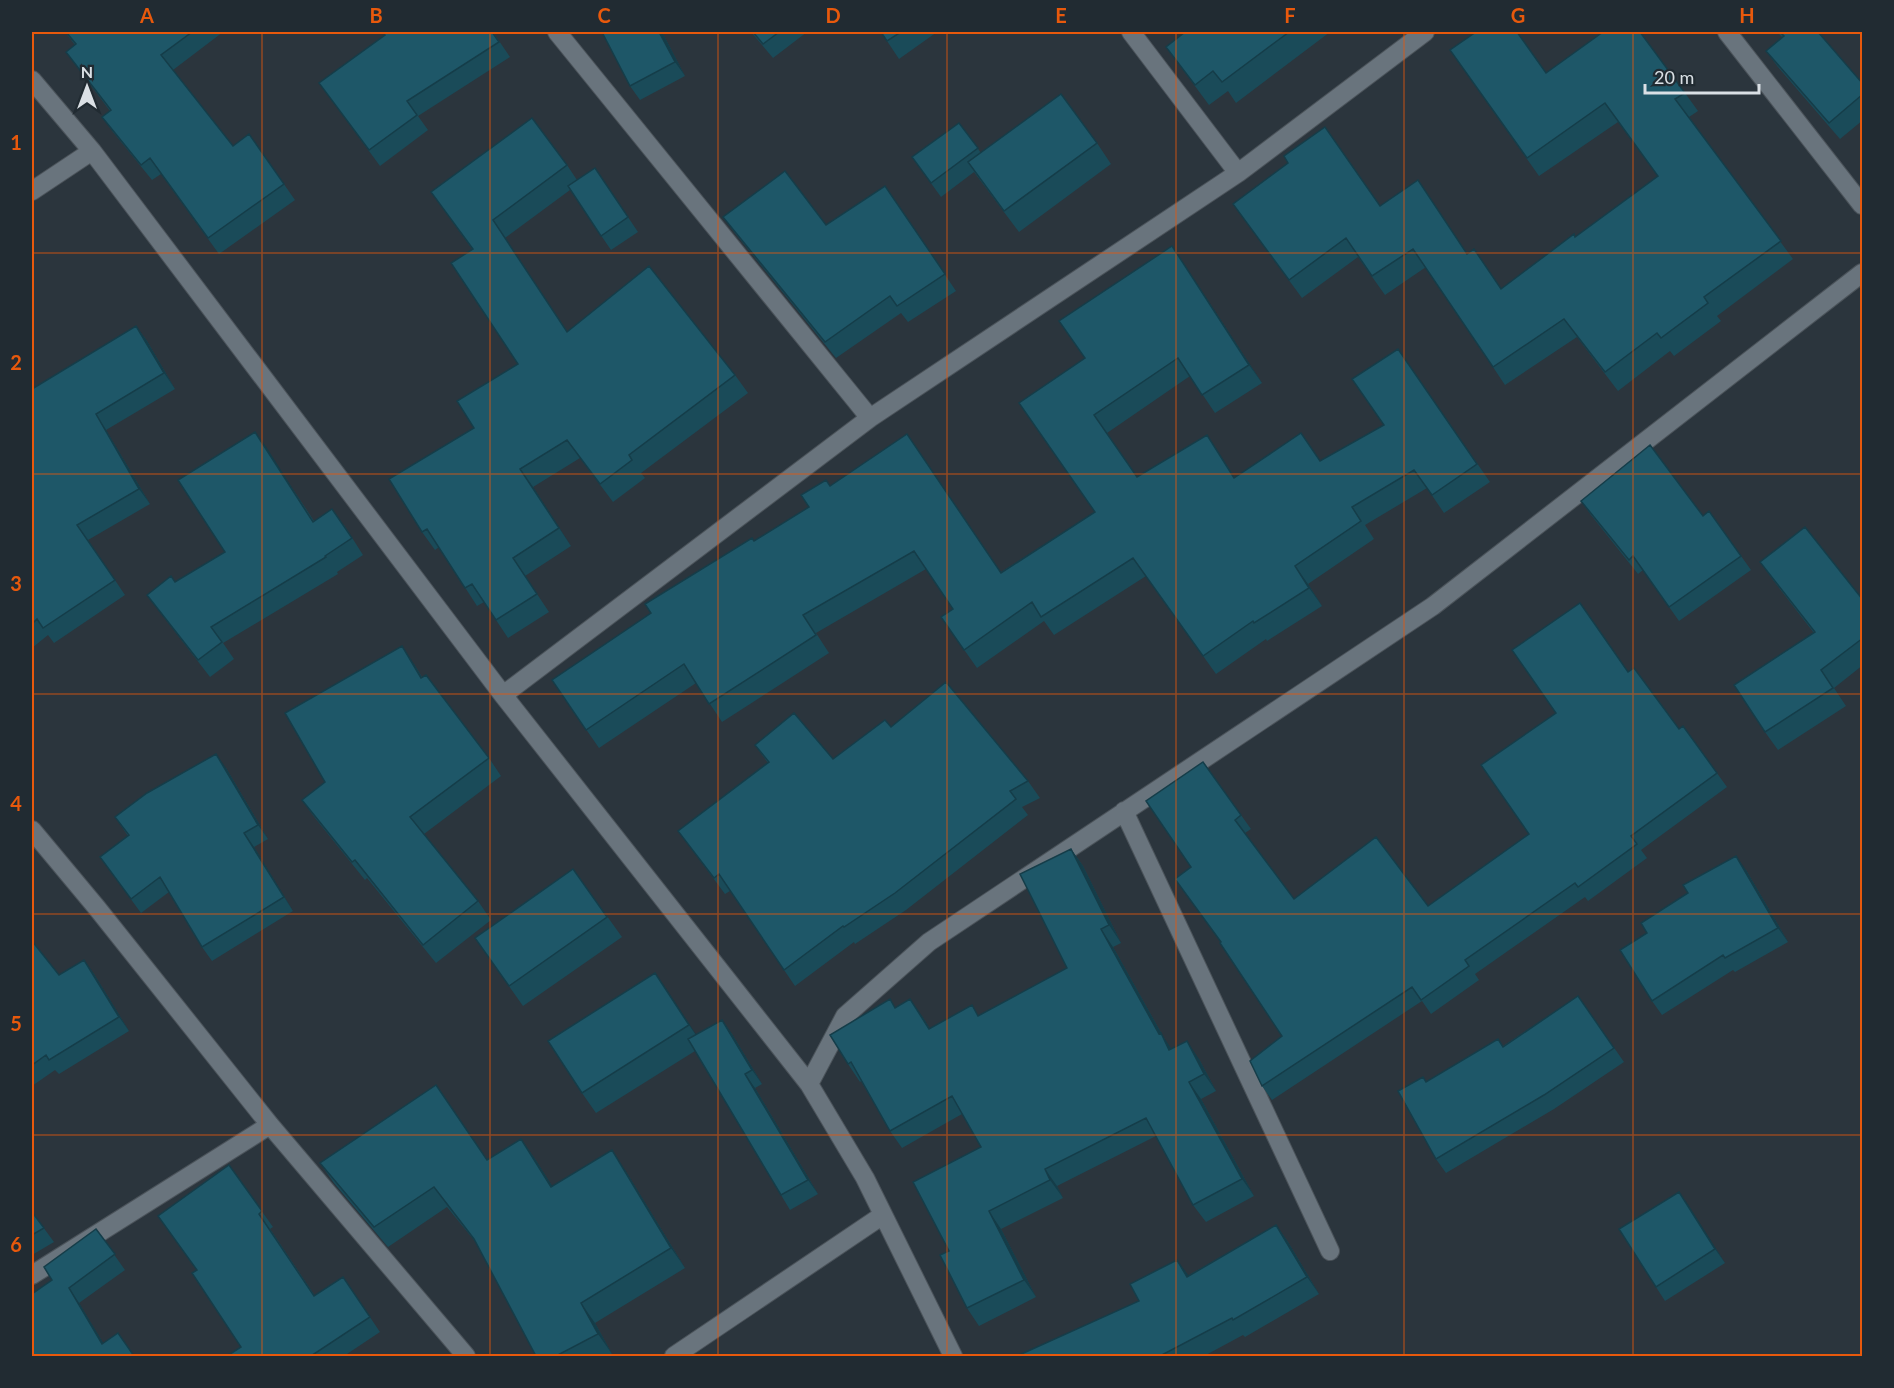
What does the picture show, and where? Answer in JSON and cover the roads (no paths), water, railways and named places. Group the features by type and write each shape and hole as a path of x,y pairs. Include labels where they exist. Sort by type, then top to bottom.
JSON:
{"street":[{"path":"557,32 870,418"},
{"path":"1131,32 1238,173"},
{"path":"503,695 870,418 1238,173 1425,32"},
{"path":"1727,32 1863,205"},
{"path":"32,80 92,151 503,695 809,1084 865,1178 953,1356"},
{"path":"32,191 92,151"},
{"path":"809,1084 845,1016 929,942 1433,606 1863,273"},
{"path":"1124,812 1330,1251"},
{"path":"32,830 270,1125 466,1356"},
{"path":"32,1275 270,1125"},
{"path":"674,1356 883,1215"}]}
